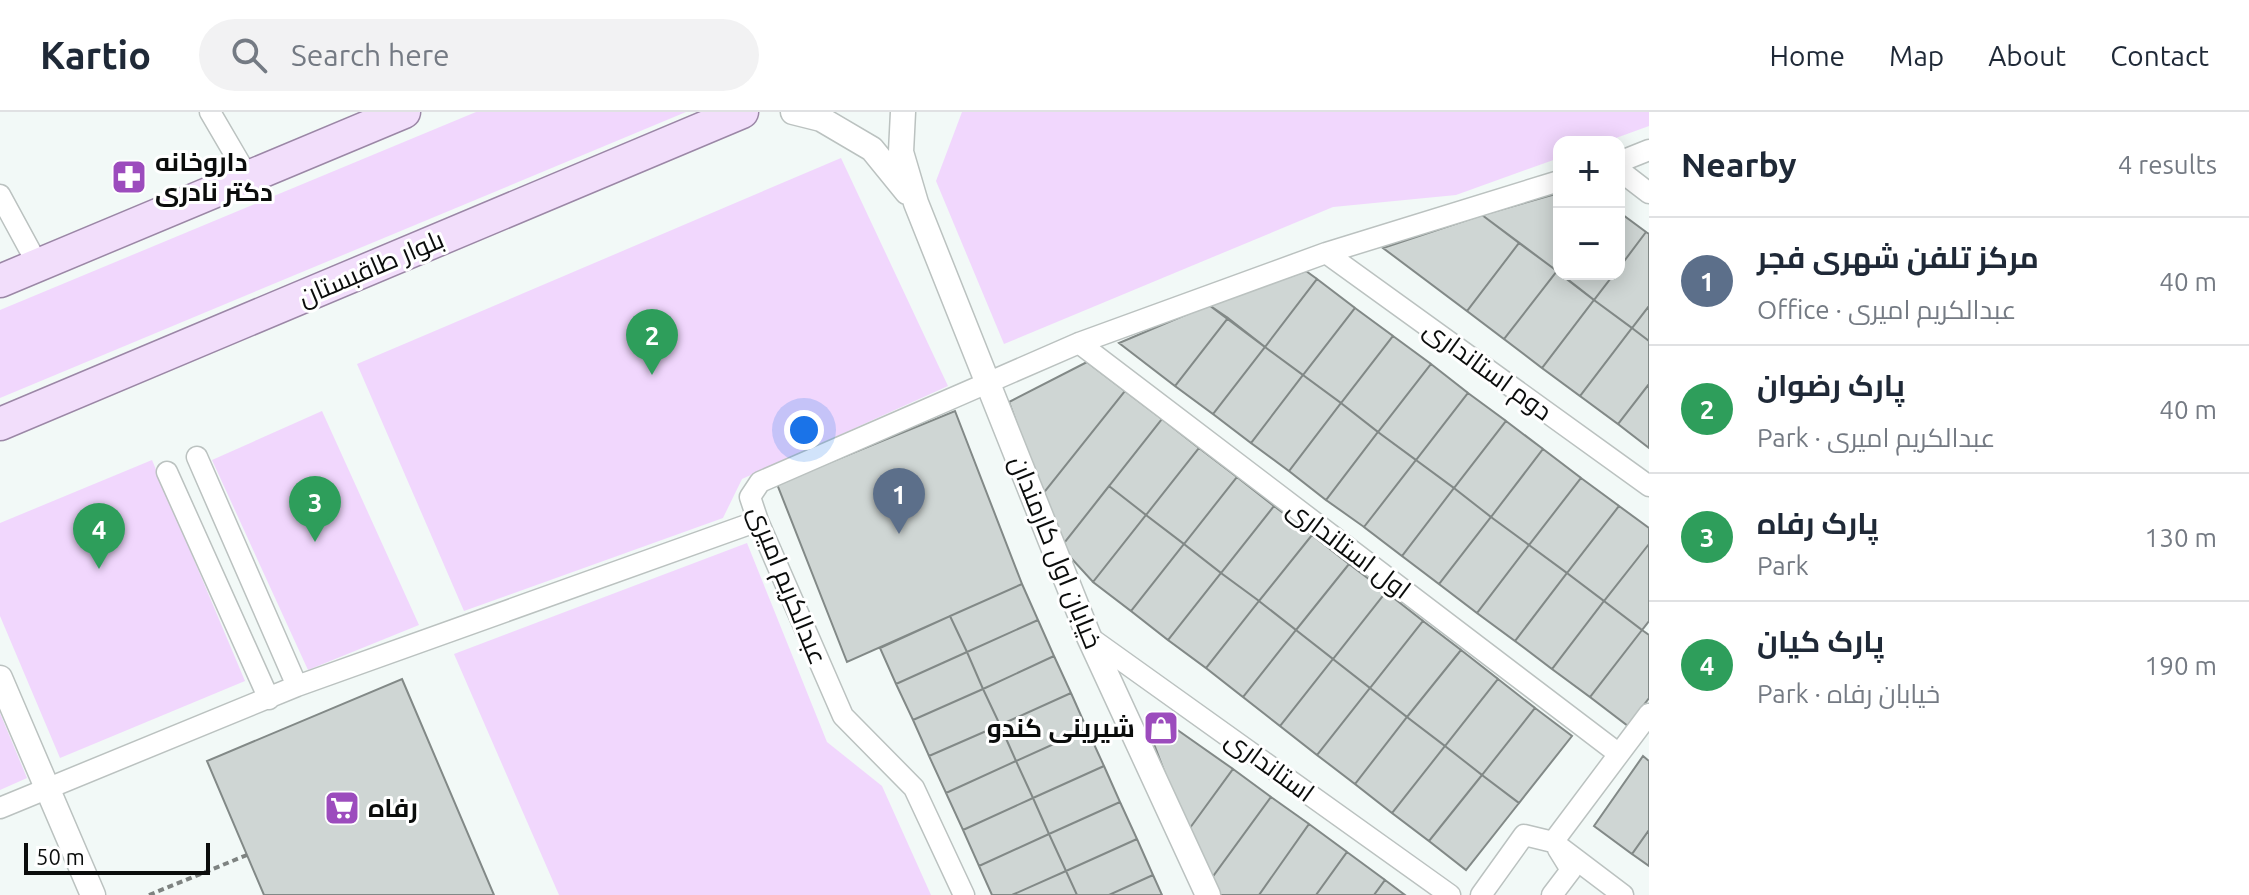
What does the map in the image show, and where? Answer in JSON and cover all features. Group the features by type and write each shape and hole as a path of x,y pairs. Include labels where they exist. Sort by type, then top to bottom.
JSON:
{"main road":[{"path":"0,281 404,112"},
{"name":"بلوار طاقبستان","path":"0,424 742,112"}],"street":[{"path":"210,112 248,177"},
{"path":"793,112 821,119 872,149 916,203"},
{"path":"903,112 901,152 916,203"},
{"path":"1625,160 1649,150"},
{"path":"1625,175 1649,193"},
{"path":"988,381 1079,343 1326,253 1553,183"},
{"path":"0,195 38,265"},
{"name":"خیابان اول کارمندان","path":"916,203 1089,637 1208,895"},
{"name":"دوم استانداری","path":"1326,253 1649,486"},
{"name":"اول استانداری","path":"1079,343 1619,754"},
{"name":"عبدالکریم امیری","path":"964,895 914,788 843,716 750,497 760,482 988,381"},
{"path":"197,457 297,686"},
{"path":"167,472 269,699"},
{"path":"0,808 297,686 758,521"},
{"name":"استانداری","path":"1089,637 1450,895"},
{"path":"0,678 93,895"},
{"path":"1553,842 1649,714"},
{"path":"1481,895 1524,835 1553,842 1623,895"},
{"path":"1552,895 1571,870 1553,842"}],"path":[{"path":"149,895 247,855"}],"shaded area":[{"path":"476,112 686,112 0,398 0,310"},
{"path":"962,112 1649,112 1649,126 1622,136 1553,136 1553,160 1456,195 1333,207 1004,344 936,181"},
{"path":"841,158 948,386 742,479 723,518 464,611 357,364"},
{"path":"322,411 419,625 308,670 212,460"},
{"path":"152,460 245,681 60,758 0,616 0,523"},
{"path":"747,543 827,742 882,786 931,895 559,895 454,654"},
{"path":"0,713 27,778 0,790"}],"building":[{"path":"1553,195 1553,268 1482,215"},
{"path":"1482,215 1519,243 1467,311 1383,248"},
{"path":"1625,216 1646,232 1625,260"},
{"path":"1646,232 1649,234 1649,306 1632,328 1594,300 1609,280 1625,280 1625,260"},
{"path":"1519,243 1553,268 1553,276 1504,339 1467,311"},
{"path":"1306,271 1317,279 1265,347 1209,305"},
{"path":"1553,276 1553,280 1568,280 1594,300 1542,368 1504,339"},
{"path":"1317,279 1355,308 1303,375 1265,347"},
{"path":"1568,280 1609,280 1594,300"},
{"path":"1594,300 1632,328 1580,396 1542,368"},
{"path":"1209,305 1228,318 1175,386 1119,343"},
{"path":"1649,306 1649,341 1632,328"},
{"path":"1355,308 1393,336 1341,403 1303,375"},
{"path":"1228,318 1265,347 1213,414 1175,386"},
{"path":"1632,328 1649,341 1649,384 1618,424 1580,396"},
{"path":"1393,336 1431,364 1378,432 1341,403"},
{"path":"1265,347 1303,375 1251,443 1213,414"},
{"path":"1087,362 1125,391 1042,495 1009,402"},
{"path":"1431,364 1468,393 1416,460 1378,432"},
{"path":"1303,375 1341,403 1289,471 1251,443"},
{"path":"1649,384 1649,448 1618,424"},
{"path":"1125,391 1162,419 1061,547 1042,495"},
{"path":"1468,393 1506,421 1454,488 1416,460"},
{"path":"1341,403 1378,432 1326,500 1289,471"},
{"path":"955,411 1022,584 847,662 777,484"},
{"path":"1162,419 1199,448 1146,515 1109,486"},
{"path":"1506,421 1543,449 1491,517 1454,488"},
{"path":"1378,432 1416,460 1364,527 1326,500"},
{"path":"1199,448 1237,477 1184,544 1146,515"},
{"path":"1543,449 1581,478 1529,545 1491,517"},
{"path":"1416,460 1454,488 1402,556 1364,527"},
{"path":"1237,477 1274,506 1221,573 1184,544"},
{"path":"1581,478 1619,506 1567,573 1529,545"},
{"path":"1109,486 1146,515 1093,582 1061,547"},
{"path":"1454,488 1491,517 1439,584 1402,556"},
{"path":"1274,506 1312,535 1259,601 1221,573"},
{"path":"1619,506 1649,528 1649,544 1604,601 1567,573"},
{"path":"1146,515 1184,544 1131,611 1093,582"},
{"path":"1491,517 1529,545 1477,613 1439,584"},
{"path":"1312,535 1349,564 1296,630 1259,601"},
{"path":"1184,544 1221,573 1168,640 1131,611"},
{"path":"1649,544 1649,621 1642,630 1604,601"},
{"path":"1529,545 1567,573 1515,641 1477,613"},
{"path":"1349,564 1386,592 1333,659 1296,630"},
{"path":"1221,573 1259,601 1206,668 1168,640"},
{"path":"1567,573 1604,601 1552,669 1515,641"},
{"path":"1022,584 1038,620 967,652 950,616"},
{"path":"1386,592 1423,621 1370,688 1333,659"},
{"path":"1259,601 1296,630 1243,697 1206,668"},
{"path":"1604,601 1642,630 1590,697 1552,669"},
{"path":"950,616 967,652 896,684 880,648"},
{"path":"1038,620 1054,656 983,689 967,652"},
{"path":"1423,621 1461,650 1407,717 1370,688"},
{"path":"1296,630 1333,659 1280,726 1243,697"},
{"path":"1642,630 1649,635 1649,698 1628,726 1590,697"},
{"path":"1461,650 1498,679 1445,746 1407,717"},
{"path":"967,652 983,689 913,720 896,684"},
{"path":"1054,656 1071,693 1000,725 983,689"},
{"path":"1333,659 1370,688 1317,755 1280,726"},
{"name":"رفاه","path":"402,679 494,895 264,895 207,761"},
{"path":"1498,679 1535,708 1482,775 1445,746"},
{"path":"1370,688 1407,717 1355,784 1317,755"},
{"path":"983,689 1000,725 929,756 913,720"},
{"path":"1071,693 1087,729 1016,761 1000,725"},
{"path":"1535,708 1572,736 1519,803 1482,775"},
{"path":"1407,717 1445,746 1392,813 1355,784"},
{"path":"1169,724 1233,769 1187,832 1154,744"},
{"path":"1000,725 1016,761 946,793 929,756"},
{"path":"1087,729 1104,766 1033,798 1016,761"},
{"path":"1445,746 1482,775 1429,841 1392,813"},
{"path":"1643,756 1649,761 1649,830 1632,854 1594,826"},
{"path":"1016,761 1033,798 963,830 946,793"},
{"path":"1104,766 1120,802 1049,834 1033,798"},
{"path":"1233,769 1271,797 1211,879 1187,832"},
{"path":"1482,775 1519,803 1466,870 1429,841"},
{"path":"1271,797 1309,824 1259,895 1219,895 1211,879"},
{"path":"1033,798 1049,834 979,866 963,830"},
{"path":"1120,802 1137,839 1066,871 1049,834"},
{"path":"1309,824 1347,852 1316,895 1259,895"},
{"path":"1649,830 1649,866 1632,854"},
{"path":"1049,834 1066,871 1012,895 992,895 979,866"},
{"path":"1137,839 1153,875 1109,895 1077,895 1066,871"},
{"path":"1347,852 1385,880 1374,895 1316,895"},
{"path":"1066,871 1077,895 1012,895"},
{"path":"1153,875 1162,895 1109,895"},
{"path":"1385,880 1405,895 1374,895"}],"place":[{"name":"داروخانه دکتر نادری","path":"129,177"},
{"name":"پارک رضوان","path":"652,375"},
{"name":"مرکز تلفن شهری فجر","path":"899,534"},
{"name":"پارک رفاه","path":"315,542"},
{"name":"پارک کیان","path":"99,569"},
{"name":"شیرینی کندو","path":"1161,728"},
{"name":"رفاه","path":"342,808"}]}
